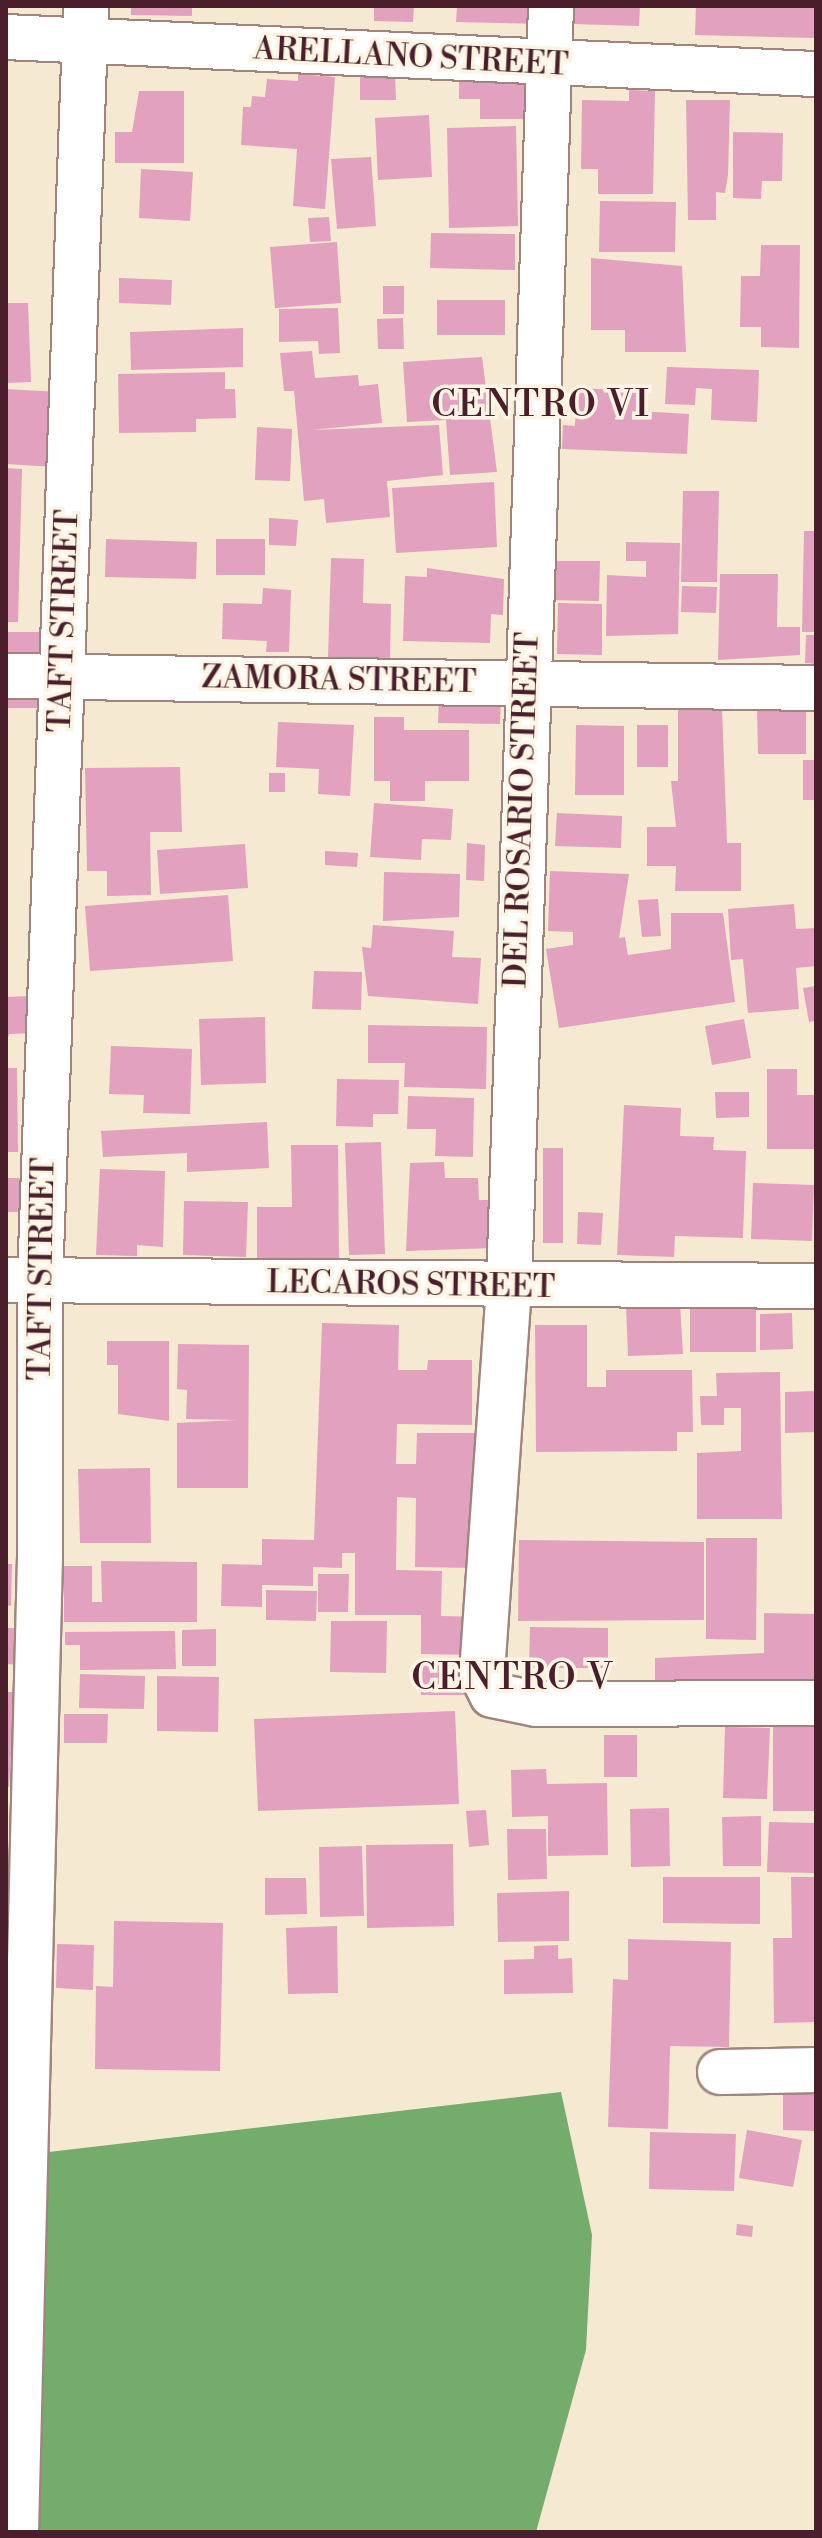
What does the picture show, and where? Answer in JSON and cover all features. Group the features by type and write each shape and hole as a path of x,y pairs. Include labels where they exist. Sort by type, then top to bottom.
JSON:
{"street":[{"name":"DEL ROSARIO STREET","path":"551,6 525,682 509,1287 483,1613 486,1689 506,1701 816,1703"},
{"name":"ARELLANO STREET","path":"6,37 86,22 549,66 816,74"},
{"name":"TAFT STREET","path":"16,2532 40,1558 23,1280 63,678 86,22"},
{"name":"ZAMORA STREET","path":"6,676 816,688"},
{"name":"LECAROS STREET","path":"23,1280 509,1287 816,1286"},
{"path":"720,2072 816,2070"}],"green space":[{"path":"561,2092 592,2235 586,2350 536,2532 15,2532 6,2157"}],"building":[{"path":"131,6 192,6 192,16 131,15"},
{"path":"374,6 414,6 413,22 374,21"},
{"path":"457,6 543,6 543,24 456,22"},
{"path":"572,6 640,6 639,26 572,24"},
{"path":"696,6 816,6 816,38 695,35"},
{"path":"298,74 335,77 325,209 293,206 297,149 241,145 243,107 251,107 252,96 265,97 267,79 298,81"},
{"path":"360,75 395,75 396,100 360,100"},
{"path":"459,76 529,76 529,119 480,119 480,99 459,99"},
{"path":"629,90 655,91 653,194 598,194 598,169 581,169 582,100 629,101"},
{"path":"139,91 184,91 184,163 115,163 115,132 132,132"},
{"path":"686,100 730,100 728,175 725,193 716,192 716,220 688,220"},
{"path":"429,115 432,177 378,180 375,118"},
{"path":"516,126 518,226 449,228 447,128"},
{"path":"733,132 783,133 782,181 762,181 761,199 733,198"},
{"path":"371,157 376,226 337,229 331,159"},
{"path":"141,169 193,172 190,221 139,218"},
{"path":"600,201 676,202 675,252 599,252"},
{"path":"329,217 331,241 310,242 308,218"},
{"path":"431,233 515,234 515,270 430,268"},
{"path":"337,242 341,303 275,308 270,247"},
{"path":"761,245 800,245 799,348 761,347 761,327 740,327 741,276 760,276"},
{"path":"591,258 682,266 686,352 625,352 625,330 591,330"},
{"path":"119,278 172,280 171,305 119,303"},
{"path":"383,286 404,286 404,314 383,314"},
{"path":"437,300 505,300 505,335 437,335"},
{"path":"6,303 28,303 31,382 6,383"},
{"path":"338,308 340,353 319,354 318,341 279,342 279,309"},
{"path":"403,318 404,349 378,349 377,319"},
{"path":"243,328 243,367 131,370 130,332"},
{"path":"312,351 315,378 358,375 359,386 378,384 382,423 312,430 439,425 443,475 387,481 390,517 326,523 324,499 304,501 294,391 284,391 280,353"},
{"path":"482,357 497,472 450,475 446,420 407,422 403,362"},
{"path":"667,367 759,370 757,422 711,420 712,389 696,388 695,405 665,404"},
{"path":"225,372 225,389 235,389 236,418 196,419 196,432 119,433 118,374"},
{"path":"577,388 639,391 638,411 689,414 687,454 562,449 563,425 575,426"},
{"path":"6,389 59,392 54,467 6,464"},
{"path":"257,427 292,429 290,481 255,480"},
{"path":"6,468 22,469 18,622 6,622"},
{"path":"494,482 497,547 396,553 392,488"},
{"path":"683,491 719,491 717,582 681,582"},
{"path":"269,518 298,520 296,546 269,545"},
{"path":"804,531 816,531 816,632 802,632"},
{"path":"106,539 197,542 196,579 105,577"},
{"path":"216,539 265,539 265,575 216,575"},
{"path":"626,542 680,543 678,634 606,636 607,575 646,577 646,561 626,561"},
{"path":"331,558 364,559 363,603 391,604 390,658 328,657"},
{"path":"549,561 600,561 599,601 548,600"},
{"path":"427,568 504,579 503,615 491,614 490,643 403,641 405,576 427,577"},
{"path":"720,574 778,574 777,627 800,627 800,655 718,660"},
{"path":"682,586 717,587 716,613 681,612"},
{"path":"263,588 291,590 289,652 266,652 267,641 222,639 223,603 262,604"},
{"path":"558,603 602,604 602,655 557,654"},
{"path":"6,632 40,632 40,659 6,659"},
{"path":"806,635 816,635 816,664 805,663"},
{"path":"6,689 37,689 37,708 6,708"},
{"path":"439,696 501,697 500,724 438,723"},
{"path":"678,706 722,707 727,843 741,843 741,891 675,891 676,866 647,866 647,827 676,827 671,781 678,781"},
{"path":"757,706 806,706 806,754 758,754"},
{"path":"374,717 404,717 404,730 469,730 469,781 425,781 425,801 390,801 390,781 374,781"},
{"path":"278,722 354,725 350,796 318,794 319,769 276,767"},
{"path":"576,725 624,726 624,795 575,795"},
{"path":"637,725 668,725 668,767 637,767"},
{"path":"803,760 816,760 816,800 803,800"},
{"path":"180,767 182,832 150,832 151,895 107,896 107,871 87,871 85,768"},
{"path":"269,773 285,773 285,792 269,792"},
{"path":"374,803 453,809 451,840 422,839 421,860 370,857"},
{"path":"557,813 622,816 621,848 555,846"},
{"path":"467,843 485,845 484,881 466,880"},
{"path":"245,844 248,888 160,894 157,850"},
{"path":"325,851 358,853 357,867 325,865"},
{"path":"550,871 629,874 619,938 625,937 628,955 671,949 671,913 723,913 735,1002 559,1028 546,949 573,945 573,932 548,931"},
{"path":"384,872 460,874 459,917 383,921"},
{"path":"228,895 233,961 90,971 85,906"},
{"path":"658,899 661,936 642,937 638,900"},
{"path":"794,904 796,929 816,928 816,966 796,968 799,1009 748,1013 743,959 731,960 728,909"},
{"path":"373,925 454,931 452,957 481,958 478,1004 368,996 362,947 371,948"},
{"path":"314,971 362,972 361,1010 312,1009"},
{"path":"816,986 816,1021 809,1022 803,988"},
{"path":"31,996 32,1033 9,1034 6,1046 6,997"},
{"path":"265,1017 266,1083 201,1085 199,1019"},
{"path":"744,1019 751,1058 712,1065 705,1026"},
{"path":"368,1025 487,1027 486,1089 404,1087 405,1063 368,1063"},
{"path":"111,1046 192,1049 190,1114 143,1113 144,1095 109,1094"},
{"path":"6,1068 17,1068 18,1152 6,1152"},
{"path":"767,1069 797,1069 797,1095 814,1095 814,1149 767,1149"},
{"path":"337,1079 399,1080 398,1114 373,1114 373,1127 336,1126"},
{"path":"715,1092 749,1092 749,1117 716,1118"},
{"path":"408,1096 474,1098 473,1157 435,1156 436,1129 407,1129"},
{"path":"624,1105 681,1108 680,1136 714,1137 713,1150 746,1151 743,1238 675,1236 674,1257 617,1255"},
{"path":"267,1122 269,1168 187,1172 187,1153 103,1157 101,1131"},
{"path":"381,1142 385,1254 349,1255 345,1143"},
{"path":"291,1145 338,1145 339,1259 257,1260 257,1207 292,1207"},
{"path":"543,1148 563,1148 563,1243 543,1243"},
{"path":"444,1162 445,1178 478,1178 479,1200 492,1200 493,1248 406,1251 410,1163"},
{"path":"100,1169 165,1171 163,1247 137,1245 137,1256 96,1255"},
{"path":"6,1178 22,1178 22,1212 6,1212"},
{"path":"753,1183 814,1185 812,1241 751,1239"},
{"path":"184,1201 248,1202 246,1257 183,1255"},
{"path":"578,1212 603,1213 601,1245 577,1244"},
{"path":"690,1303 756,1306 756,1352 690,1352"},
{"path":"680,1304 683,1354 628,1356 626,1306"},
{"path":"792,1313 793,1349 760,1350 760,1314"},
{"path":"322,1323 399,1325 398,1370 427,1370 428,1360 472,1360 472,1425 397,1424 396,1464 416,1464 417,1433 476,1433 474,1568 415,1567 416,1498 397,1497 396,1570 442,1571 441,1616 476,1617 476,1655 421,1654 421,1615 355,1615 355,1553 342,1553 342,1568 313,1567 313,1586 262,1585 262,1607 221,1606 222,1564 262,1565 262,1539 314,1540"},
{"path":"535,1325 587,1325 587,1387 606,1387 606,1370 692,1370 693,1432 677,1432 677,1451 536,1452"},
{"path":"107,1341 169,1341 169,1421 118,1414 118,1365 107,1365"},
{"path":"178,1344 249,1345 248,1488 177,1488 177,1423 237,1420 186,1419 187,1390 177,1389"},
{"path":"780,1372 782,1519 697,1519 697,1453 741,1451 741,1408 724,1408 724,1425 701,1425 700,1396 717,1396 716,1373"},
{"path":"816,1391 816,1432 785,1433 785,1392"},
{"path":"150,1468 151,1543 80,1543 78,1469"},
{"path":"706,1538 757,1538 756,1640 706,1639"},
{"path":"519,1540 704,1542 704,1620 518,1621"},
{"path":"101,1561 197,1562 197,1622 64,1622 64,1566 92,1566 92,1602 102,1602"},
{"path":"6,1564 12,1564 11,1606 6,1605"},
{"path":"318,1574 349,1574 348,1612 318,1612"},
{"path":"266,1590 317,1591 316,1621 266,1620"},
{"path":"764,1613 816,1614 816,1685 655,1698 655,1658 764,1653"},
{"path":"331,1621 387,1621 386,1673 330,1672"},
{"path":"530,1627 608,1628 608,1668 529,1668"},
{"path":"6,1628 21,1628 20,1665 6,1664"},
{"path":"216,1629 216,1666 182,1666 182,1630"},
{"path":"175,1631 176,1669 80,1670 80,1645 65,1645 65,1632"},
{"path":"421,1661 472,1662 471,1695 421,1695"},
{"path":"80,1674 145,1676 144,1709 79,1708"},
{"path":"157,1676 219,1677 218,1732 157,1731"},
{"path":"6,1692 15,1692 9,1787 6,1787"},
{"path":"455,1711 459,1804 258,1811 254,1719"},
{"path":"64,1714 108,1714 107,1743 64,1743"},
{"path":"773,1725 816,1725 816,1811 773,1811"},
{"path":"725,1727 770,1728 767,1799 723,1798"},
{"path":"604,1735 637,1735 637,1777 604,1777"},
{"path":"546,1769 547,1784 607,1783 608,1855 548,1856 548,1816 512,1817 511,1770"},
{"path":"669,1808 670,1866 631,1867 630,1809"},
{"path":"486,1810 489,1845 469,1847 466,1811"},
{"path":"761,1816 761,1866 723,1866 722,1817"},
{"path":"769,1822 816,1823 815,1873 767,1872"},
{"path":"507,1829 546,1829 547,1879 508,1880"},
{"path":"453,1844 454,1926 367,1928 366,1845"},
{"path":"362,1846 364,1916 320,1917 319,1847"},
{"path":"663,1877 760,1877 760,1924 663,1923"},
{"path":"791,1877 816,1877 816,2022 774,2023 773,1938 792,1938"},
{"path":"265,1878 306,1878 307,1914 265,1915"},
{"path":"569,1891 569,1941 498,1942 497,1893"},
{"path":"114,1921 223,1923 220,2071 95,2069 96,1986 113,1987"},
{"path":"337,1926 338,1993 288,1994 286,1928"},
{"path":"628,1939 731,1942 729,2047 670,2046 668,2129 608,2127 613,1979 628,1980"},
{"path":"57,1944 94,1945 93,1990 56,1988"},
{"path":"558,1945 558,1959 572,1958 573,1993 504,1994 504,1960 534,1959 534,1946"},
{"path":"783,2089 816,2089 816,2131 783,2130"},
{"path":"747,2130 802,2140 793,2187 739,2178"},
{"path":"650,2132 736,2134 734,2191 649,2189"},
{"path":"737,2224 753,2226 752,2237 736,2235"}],"district":[{"name":"CENTRO VI","path":"541,406"},
{"name":"CENTRO V","path":"513,1679"}]}
